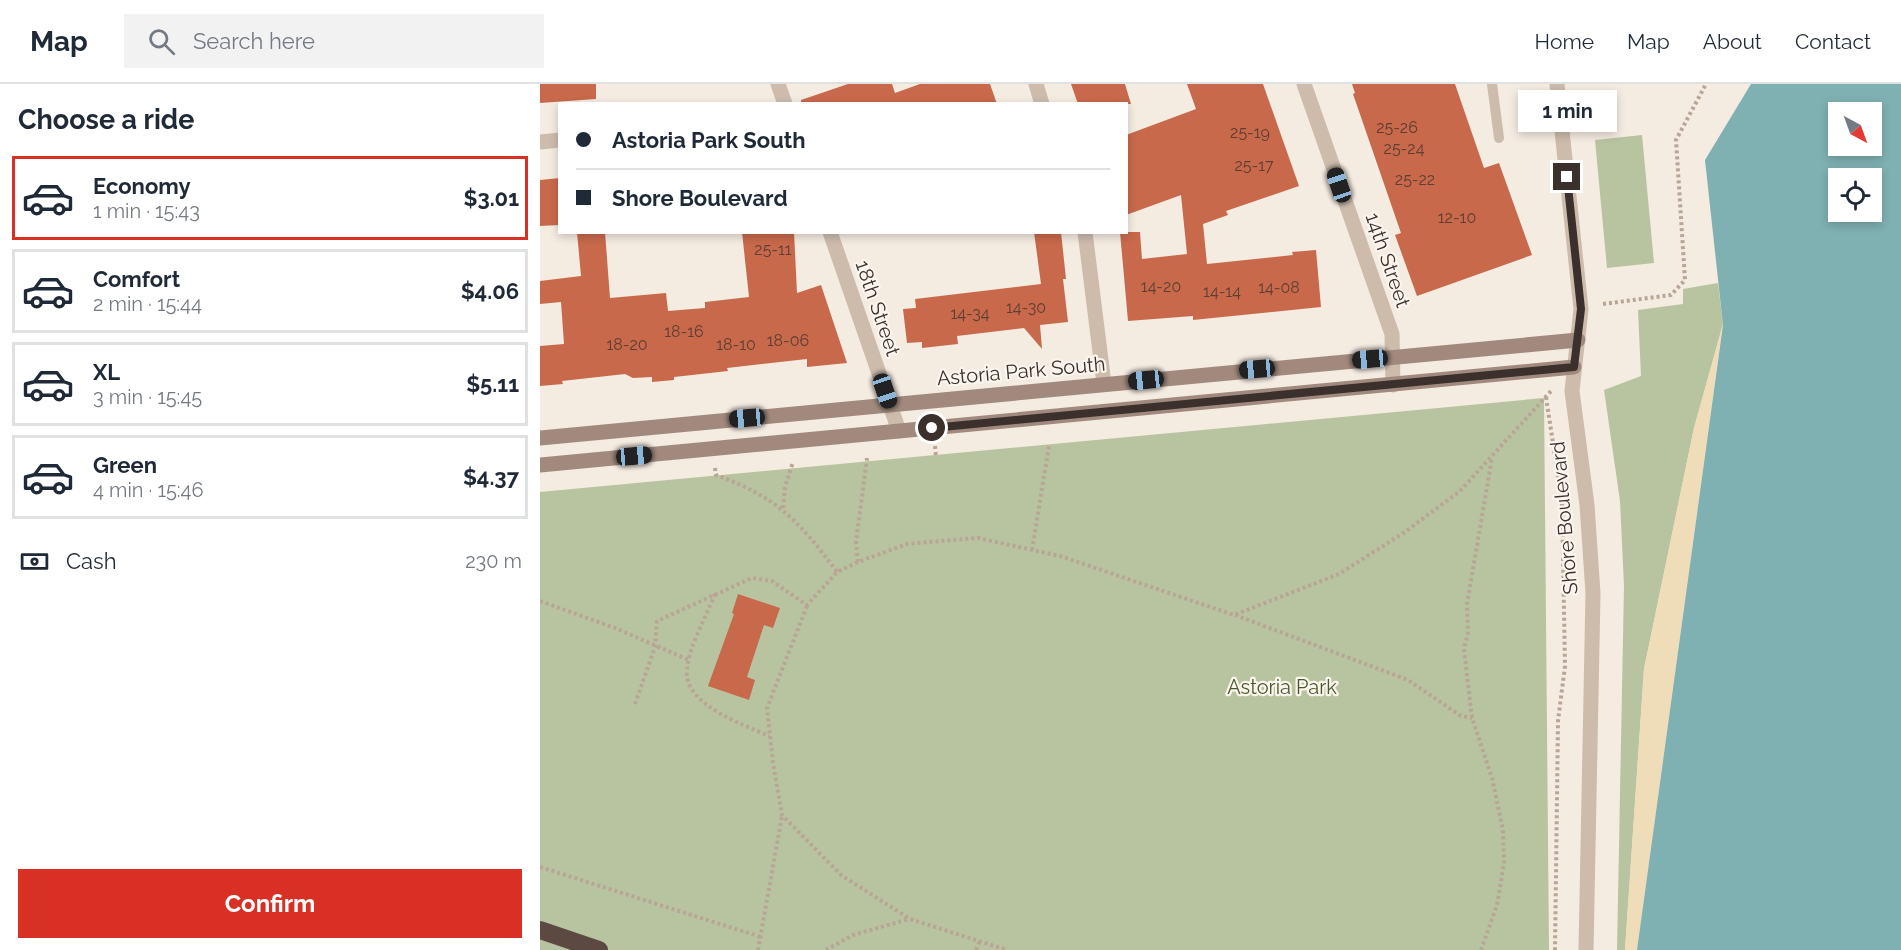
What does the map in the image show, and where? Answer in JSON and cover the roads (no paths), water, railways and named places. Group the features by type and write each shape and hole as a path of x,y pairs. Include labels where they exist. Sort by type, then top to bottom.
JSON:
{"highway":[{"path":"540,930 599,950"}],"street":[{"path":"778,84 784,102"},
{"path":"1036,84 1041,102"},
{"name":"14th Street","path":"1304,84 1392,334 1393,385"},
{"name":"Shore Boulevard","path":"1557,84 1581,309 1572,391 1587,505 1593,593 1586,950"},
{"path":"540,142 558,140"},
{"name":"18th Street","path":"831,234 899,431"},
{"path":"1085,234 1104,384"},
{"name":"Astoria Park South","path":"540,438 1578,340"},
{"path":"540,465 1574,367"}],"lane":[{"path":"1492,84 1499,138"}],"water":[{"path":"1751,84 1901,84 1901,950 1637,950 1723,325 1705,160"}],"park label":[{"name":"Astoria Park","path":"1282,687"}]}
